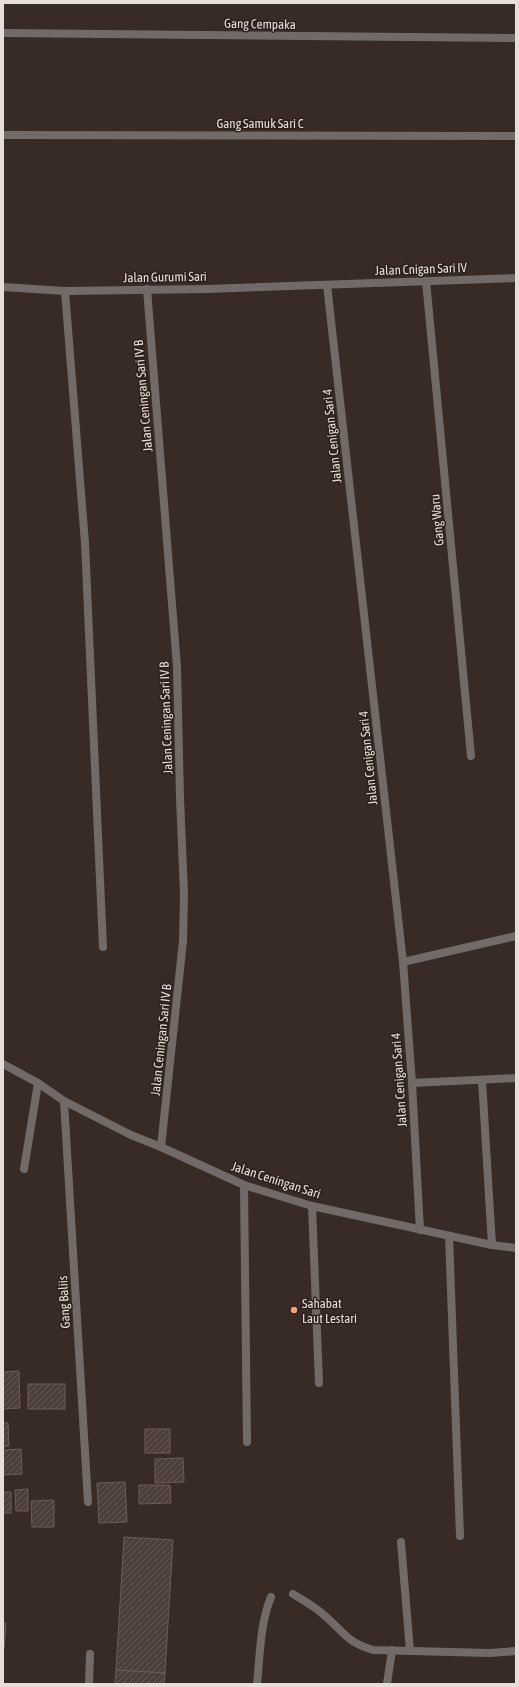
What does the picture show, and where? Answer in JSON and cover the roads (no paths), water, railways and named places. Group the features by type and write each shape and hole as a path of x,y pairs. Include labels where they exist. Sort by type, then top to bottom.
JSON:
{"street":[{"name":"Gang Cempaka","path":"3,33 516,38"},
{"name":"Gang Samuk Sari C","path":"3,135 516,136"},
{"name":"Jalan Cnigan Sari IV","path":"327,285 516,278"},
{"name":"Gang Waru","path":"426,281 471,756"},
{"name":"Jalan Gurumi Sari","path":"3,287 64,291 327,285"},
{"name":"Jalan Cenigan Sari 4","path":"327,285 403,962 412,1083 420,1230"},
{"name":"Jalan Ceningan Sari IV B","path":"147,289 177,667 184,894 182,956 161,1147"},
{"path":"64,291 85,543 103,948"},
{"path":"403,962 516,936"},
{"name":"Jalan Ceningan Sari","path":"3,1064 38,1083 64,1101 131,1135 244,1185 312,1206 492,1245 516,1248"},
{"path":"412,1083 516,1078"},
{"path":"482,1080 492,1245"},
{"path":"24,1169 38,1083"},
{"name":"Gang Baliis","path":"64,1101 88,1502"},
{"path":"244,1185 247,1442"},
{"path":"312,1206 319,1383"},
{"path":"449,1236 460,1536"},
{"path":"401,1542 410,1651"},
{"path":"293,1594 324,1615 347,1638 358,1646 372,1650 490,1653 516,1651"},
{"path":"257,1684 261,1639 267,1606 271,1597"},
{"path":"387,1684 392,1650"},
{"path":"89,1684 90,1654"}],"place":[{"name":"Sahabat Laut Lestari","path":"294,1310"}]}
